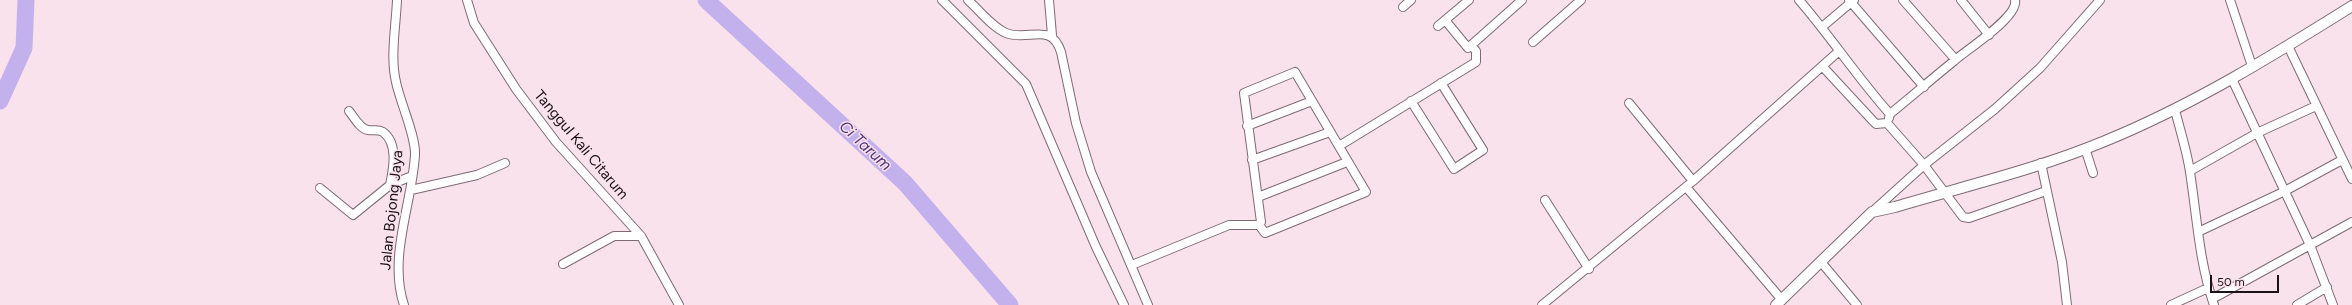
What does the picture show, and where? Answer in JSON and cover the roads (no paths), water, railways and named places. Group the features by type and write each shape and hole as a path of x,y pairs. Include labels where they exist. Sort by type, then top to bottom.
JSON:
{"street":[{"name":"Jalan Bojong Jaya","path":"396,0 394,71 415,154 399,268 399,287 404,305"},
{"name":"Tanggul Kali Citarum","path":"467,0 478,30 534,114 556,142 641,236 679,305"},
{"path":"942,0 1022,79 1029,90 1096,247 1124,305"},
{"path":"968,0 1007,33 1052,35"},
{"path":"1049,0 1052,35 1061,52 1076,122 1091,172 1148,305"},
{"path":"1403,7 1411,0"},
{"path":"1438,26 1469,0"},
{"path":"1445,20 1468,48 1522,0"},
{"path":"1533,42 1581,0"},
{"path":"1799,0 1822,27 1838,52 1890,114"},
{"path":"1904,0 1955,59"},
{"path":"1961,0 1989,35"},
{"path":"1887,123 1890,114 1924,87 1955,59 1989,35 2014,8 2015,0"},
{"path":"1686,187 1779,302 1872,212 1924,165 1994,109 2040,68 2100,0"},
{"path":"2230,0 2252,66"},
{"path":"1822,27 1851,1 1924,87"},
{"path":"1872,212 2041,163 2085,148 2175,110 2232,80 2252,66 2288,46 2352,6"},
{"path":"1339,146 1476,62 1476,51 1471,45"},
{"path":"2288,46 2352,179"},
{"path":"1542,305 1588,269 1686,187 1838,52"},
{"path":"1823,66 1876,124 1887,123"},
{"path":"1294,72 1366,192 1265,233 1259,225 1261,222 1247,126 1244,93 1294,72"},
{"path":"2232,80 2283,192 2310,245 2333,305"},
{"path":"1411,101 1454,169 1483,150 1441,83"},
{"path":"1247,126 1312,101"},
{"path":"1629,103 1693,181"},
{"path":"2190,171 2257,133 2316,106"},
{"path":"2175,110 2190,171 2198,232 2208,288 2213,302 2352,222"},
{"path":"349,111 360,126 366,130 377,130 384,132 390,140 394,163 390,185"},
{"path":"1887,123 1924,165 1963,217 1966,218 2046,191"},
{"path":"1252,160 1330,132"},
{"path":"2085,148 2093,173"},
{"path":"2198,232 2283,192 2342,160"},
{"path":"1258,197 1347,162"},
{"path":"411,190 477,175 506,163"},
{"path":"2041,163 2062,262 2067,305"},
{"path":"320,188 353,215 390,185 412,176"},
{"path":"1545,200 1588,269"},
{"path":"1132,265 1229,225 1259,225"},
{"path":"563,264 614,236 641,236"},
{"path":"1821,262 1858,305"},
{"path":"2297,305 2327,287"},
{"path":"2170,305 2208,288"}],"waterway":[{"name":"Ci Tarum","path":"0,101 24,48 26,0"},
{"name":"Ci Tarum","path":"706,0 905,183 1010,305"}]}
